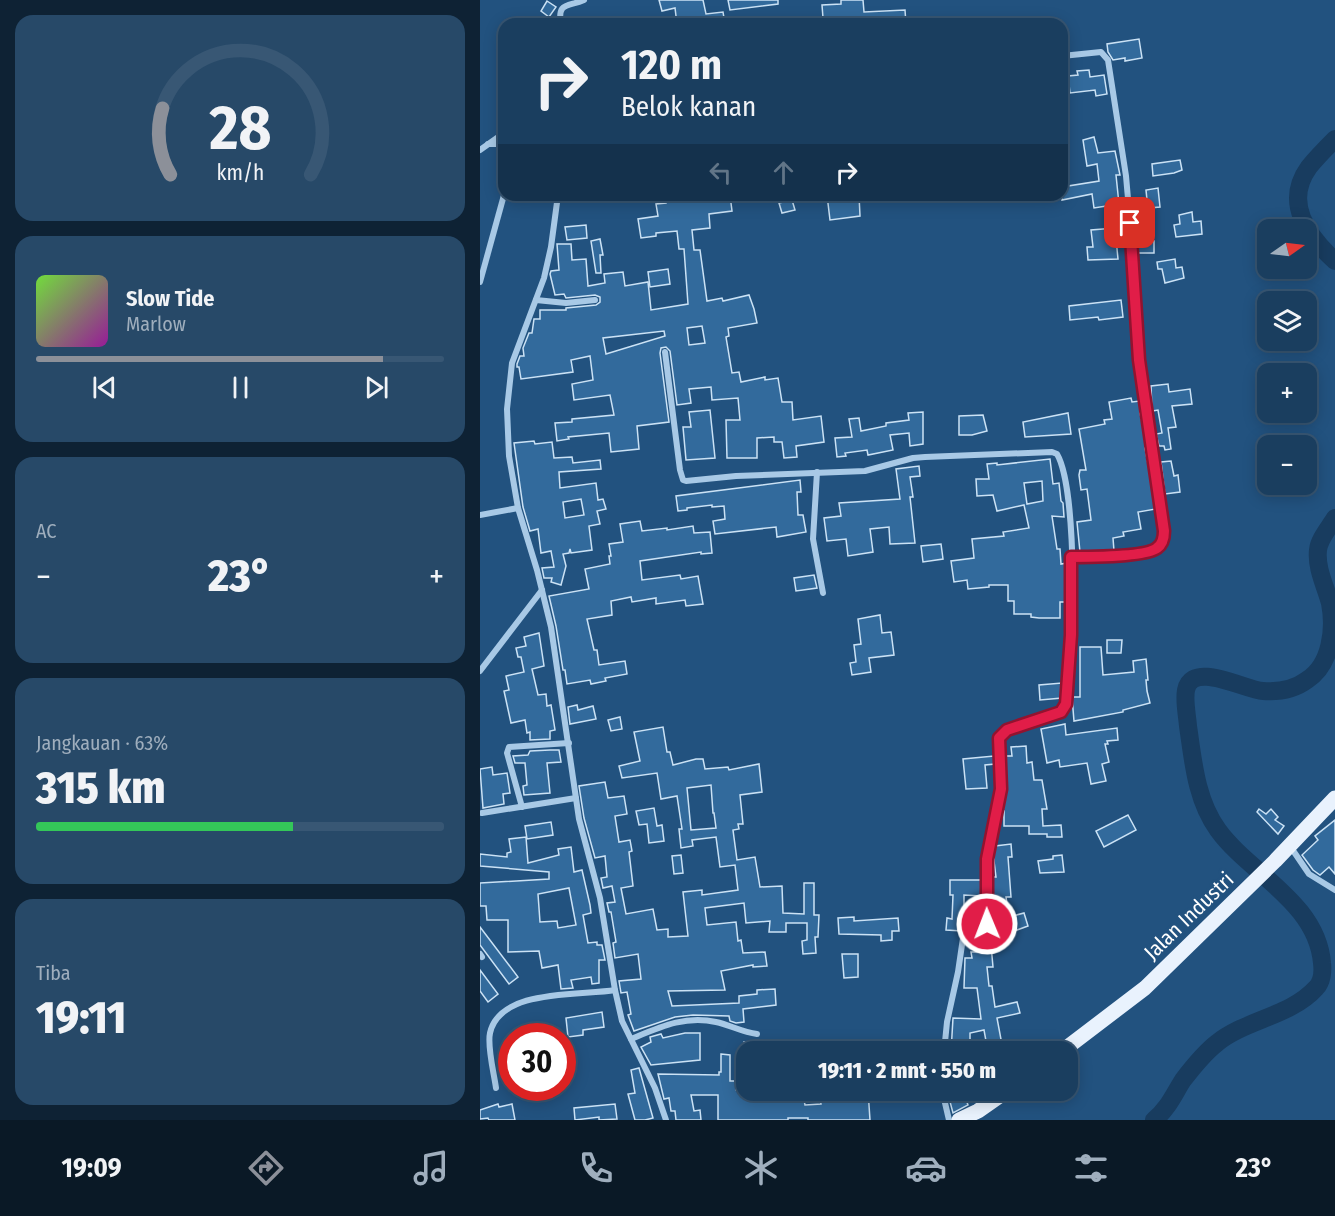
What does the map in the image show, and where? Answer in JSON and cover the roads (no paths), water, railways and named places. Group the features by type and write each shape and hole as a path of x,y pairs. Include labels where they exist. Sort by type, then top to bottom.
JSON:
{"main road":[{"name":"Jalan Industri","path":"1075,1041 1145,988 1275,861 1335,798"},
{"path":"959,1120 992,1101"}],"street":[{"path":"560,18 559,12 564,3 584,0"},
{"path":"1068,55 1101,52 1108,60 1126,176 1141,376 1154,450 1164,531 1162,543 1152,551 1108,557 1071,557"},
{"path":"480,150 498,137"},
{"path":"487,144 498,145"},
{"path":"480,282 502,201"},
{"path":"557,201 548,265 512,363 507,434 512,482 551,627 579,819 600,898 622,1022 656,1088 666,1120"},
{"path":"536,300 566,303 595,300"},
{"path":"665,352 680,470 684,480 865,471 913,458 1052,452 1057,454 1063,470 1069,503 1071,557 1071,635 1066,704 1061,712 1007,730 999,738 1000,801 988,845 986,867 988,920 984,927 969,931 963,938 945,1041"},
{"path":"817,472 813,539 823,593"},
{"path":"480,515 518,508"},
{"path":"480,671 542,590"},
{"path":"522,807 507,753 509,747 569,743"},
{"path":"482,813 576,798"},
{"path":"1290,845 1304,869 1335,890"},
{"path":"496,1088 489,1034 501,1014 520,1002 555,994 594,994 615,990"},
{"path":"631,1039 669,1023 697,1019 718,1022 757,1034"},
{"path":"945,1101 949,1120"}],"waterway":[{"path":"1335,139 1309,167 1298,193 1302,218 1308,230 1335,261"},
{"path":"1154,1120 1167,1106 1183,1080 1212,1047 1228,1035 1294,1005 1316,988 1321,980 1322,963 1317,942 1308,923 1295,905 1231,846 1218,830 1205,806 1194,766 1185,699 1190,681 1198,677 1220,679 1269,691 1297,686 1315,673 1326,656 1332,624 1330,603 1318,563 1318,550 1322,538 1335,518"}]}
